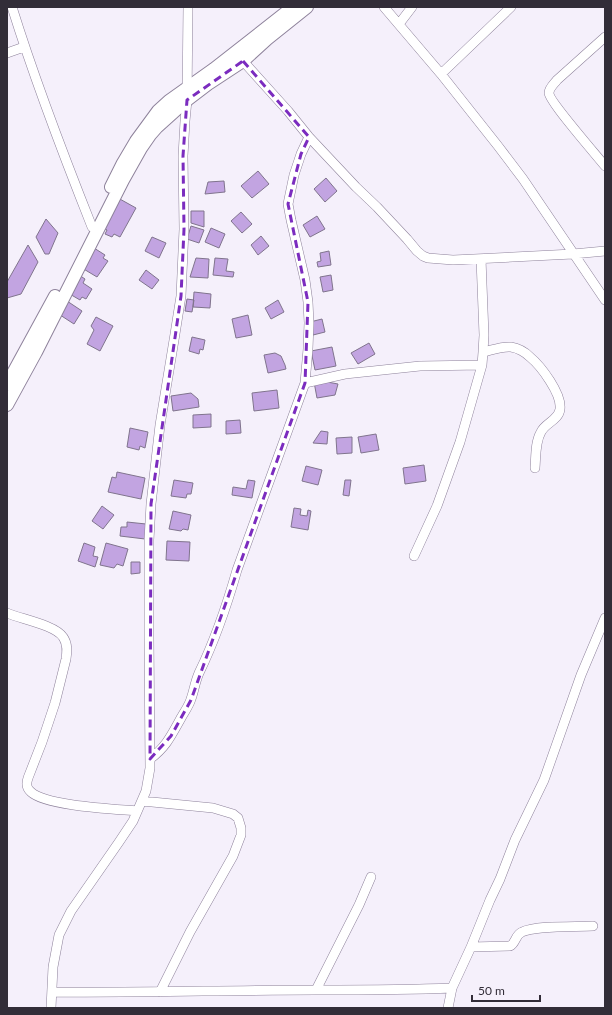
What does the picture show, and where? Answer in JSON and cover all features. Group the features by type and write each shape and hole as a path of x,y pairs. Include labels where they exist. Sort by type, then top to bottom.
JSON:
{"main road":[{"path":"7,406 123,180 141,148 157,126 187,94 214,69 293,7"},
{"path":"7,384 92,227 123,163 136,141 158,111 169,101 208,84 243,61 267,39 307,7"}],"street":[{"path":"12,7 24,47 92,227"},
{"path":"51,1008 54,957 59,935 77,902 128,829 142,801 148,780 150,759 149,540 151,504 160,425 181,296 184,229 183,156 187,94 188,7"},
{"path":"384,7 442,74 523,179 605,300"},
{"path":"399,24 412,7"},
{"path":"442,74 511,7"},
{"path":"605,37 557,80 549,93 558,109 605,166"},
{"path":"7,53 24,47"},
{"path":"243,61 309,137 356,188 423,256 428,258 453,260 605,251"},
{"path":"150,759 161,750 171,736 191,700 195,684 214,640 230,596 237,570 305,383 309,323 308,302 305,280 288,204 300,154 309,137"},
{"path":"414,556 437,506 460,442 482,365 484,335 481,259"},
{"path":"483,352 503,347 511,347 520,350 530,356 539,366 558,396 560,408 559,413 554,420 544,427 540,433 537,443 535,468"},
{"path":"305,383 345,374 420,366 482,365"},
{"path":"7,613 56,630 63,637 67,652 55,704 26,783 29,791 37,796 58,802 97,808 137,811"},
{"path":"448,1008 452,988 471,947 515,840 544,780 581,675 605,618"},
{"path":"142,801 213,808 233,814 238,818 241,828 241,835 234,856 190,932 160,992"},
{"path":"316,990 359,905 371,877"},
{"path":"471,947 510,946 513,944 518,934 535,929 593,926"},
{"path":"52,992 452,988"}],"highlighted area":[{"path":"243,61 309,137 301,154 288,204 308,302 305,383 191,700 171,736 150,759 151,504 181,296 184,229 183,156 187,100"}],"building":[{"path":"258,171 269,184 252,198 241,186"},
{"path":"326,178 337,191 325,202 314,189"},
{"path":"224,181 225,192 205,194 208,182"},
{"path":"118,198 136,208 120,237 114,234 112,237 105,234 107,230 102,227"},
{"path":"191,211 204,211 204,227 191,223"},
{"path":"241,212 252,224 242,233 231,221"},
{"path":"317,216 325,229 310,237 303,225"},
{"path":"46,219 58,233 49,254 45,254 36,237"},
{"path":"191,226 204,230 199,243 187,239"},
{"path":"211,228 225,234 219,248 205,242"},
{"path":"261,236 269,246 258,255 251,245"},
{"path":"152,237 166,243 159,258 145,251"},
{"path":"28,245 38,262 21,294 7,298 7,282"},
{"path":"94,248 105,255 103,258 108,261 97,277 82,268"},
{"path":"329,251 331,265 318,267 317,262 321,261 320,253"},
{"path":"196,258 209,259 208,278 190,277"},
{"path":"215,258 228,259 226,271 234,272 233,277 213,275"},
{"path":"146,270 159,280 152,289 139,280"},
{"path":"79,275 85,279 83,283 92,289 86,299 82,297 80,300 68,293"},
{"path":"331,275 333,290 323,292 320,277"},
{"path":"194,292 211,294 210,308 193,307"},
{"path":"187,299 194,300 192,312 185,311"},
{"path":"278,300 284,312 271,319 265,308"},
{"path":"67,301 82,311 74,324 57,313"},
{"path":"248,315 252,335 236,338 232,319"},
{"path":"96,317 113,326 100,351 87,344 94,330 91,326"},
{"path":"322,319 325,332 313,335 310,322"},
{"path":"192,337 205,340 203,350 200,349 199,354 189,351"},
{"path":"369,343 375,354 358,364 351,353"},
{"path":"332,347 336,366 315,370 311,351"},
{"path":"275,353 281,356 286,369 268,373 264,355"},
{"path":"322,381 338,384 335,395 317,398 314,382"},
{"path":"277,390 279,408 254,411 252,393"},
{"path":"191,393 198,399 199,407 173,411 171,396"},
{"path":"211,414 211,427 193,428 193,415"},
{"path":"240,420 241,433 226,434 226,421"},
{"path":"130,428 148,432 145,448 140,446 139,450 127,447"},
{"path":"321,431 328,432 327,444 313,443"},
{"path":"376,434 379,450 361,453 358,437"},
{"path":"352,437 352,453 337,454 336,438"},
{"path":"424,465 426,481 405,484 403,468"},
{"path":"306,466 322,470 318,485 302,481"},
{"path":"117,472 145,478 141,499 108,492 112,477 116,478"},
{"path":"174,480 193,483 191,494 187,494 186,498 171,496"},
{"path":"248,480 255,481 252,498 232,495 233,487 246,489"},
{"path":"345,480 351,480 349,496 343,495"},
{"path":"102,506 114,515 103,529 92,521"},
{"path":"294,508 301,509 300,515 307,516 308,510 311,511 308,530 291,527"},
{"path":"173,511 191,515 188,530 183,529 181,531 169,529"},
{"path":"127,522 146,524 145,539 120,536 121,527 127,527"},
{"path":"167,541 190,542 189,561 166,560"},
{"path":"84,543 95,547 93,556 98,557 95,567 78,561"},
{"path":"106,543 128,549 123,566 117,564 114,568 100,565"},
{"path":"131,562 140,562 140,573 131,574"}]}
